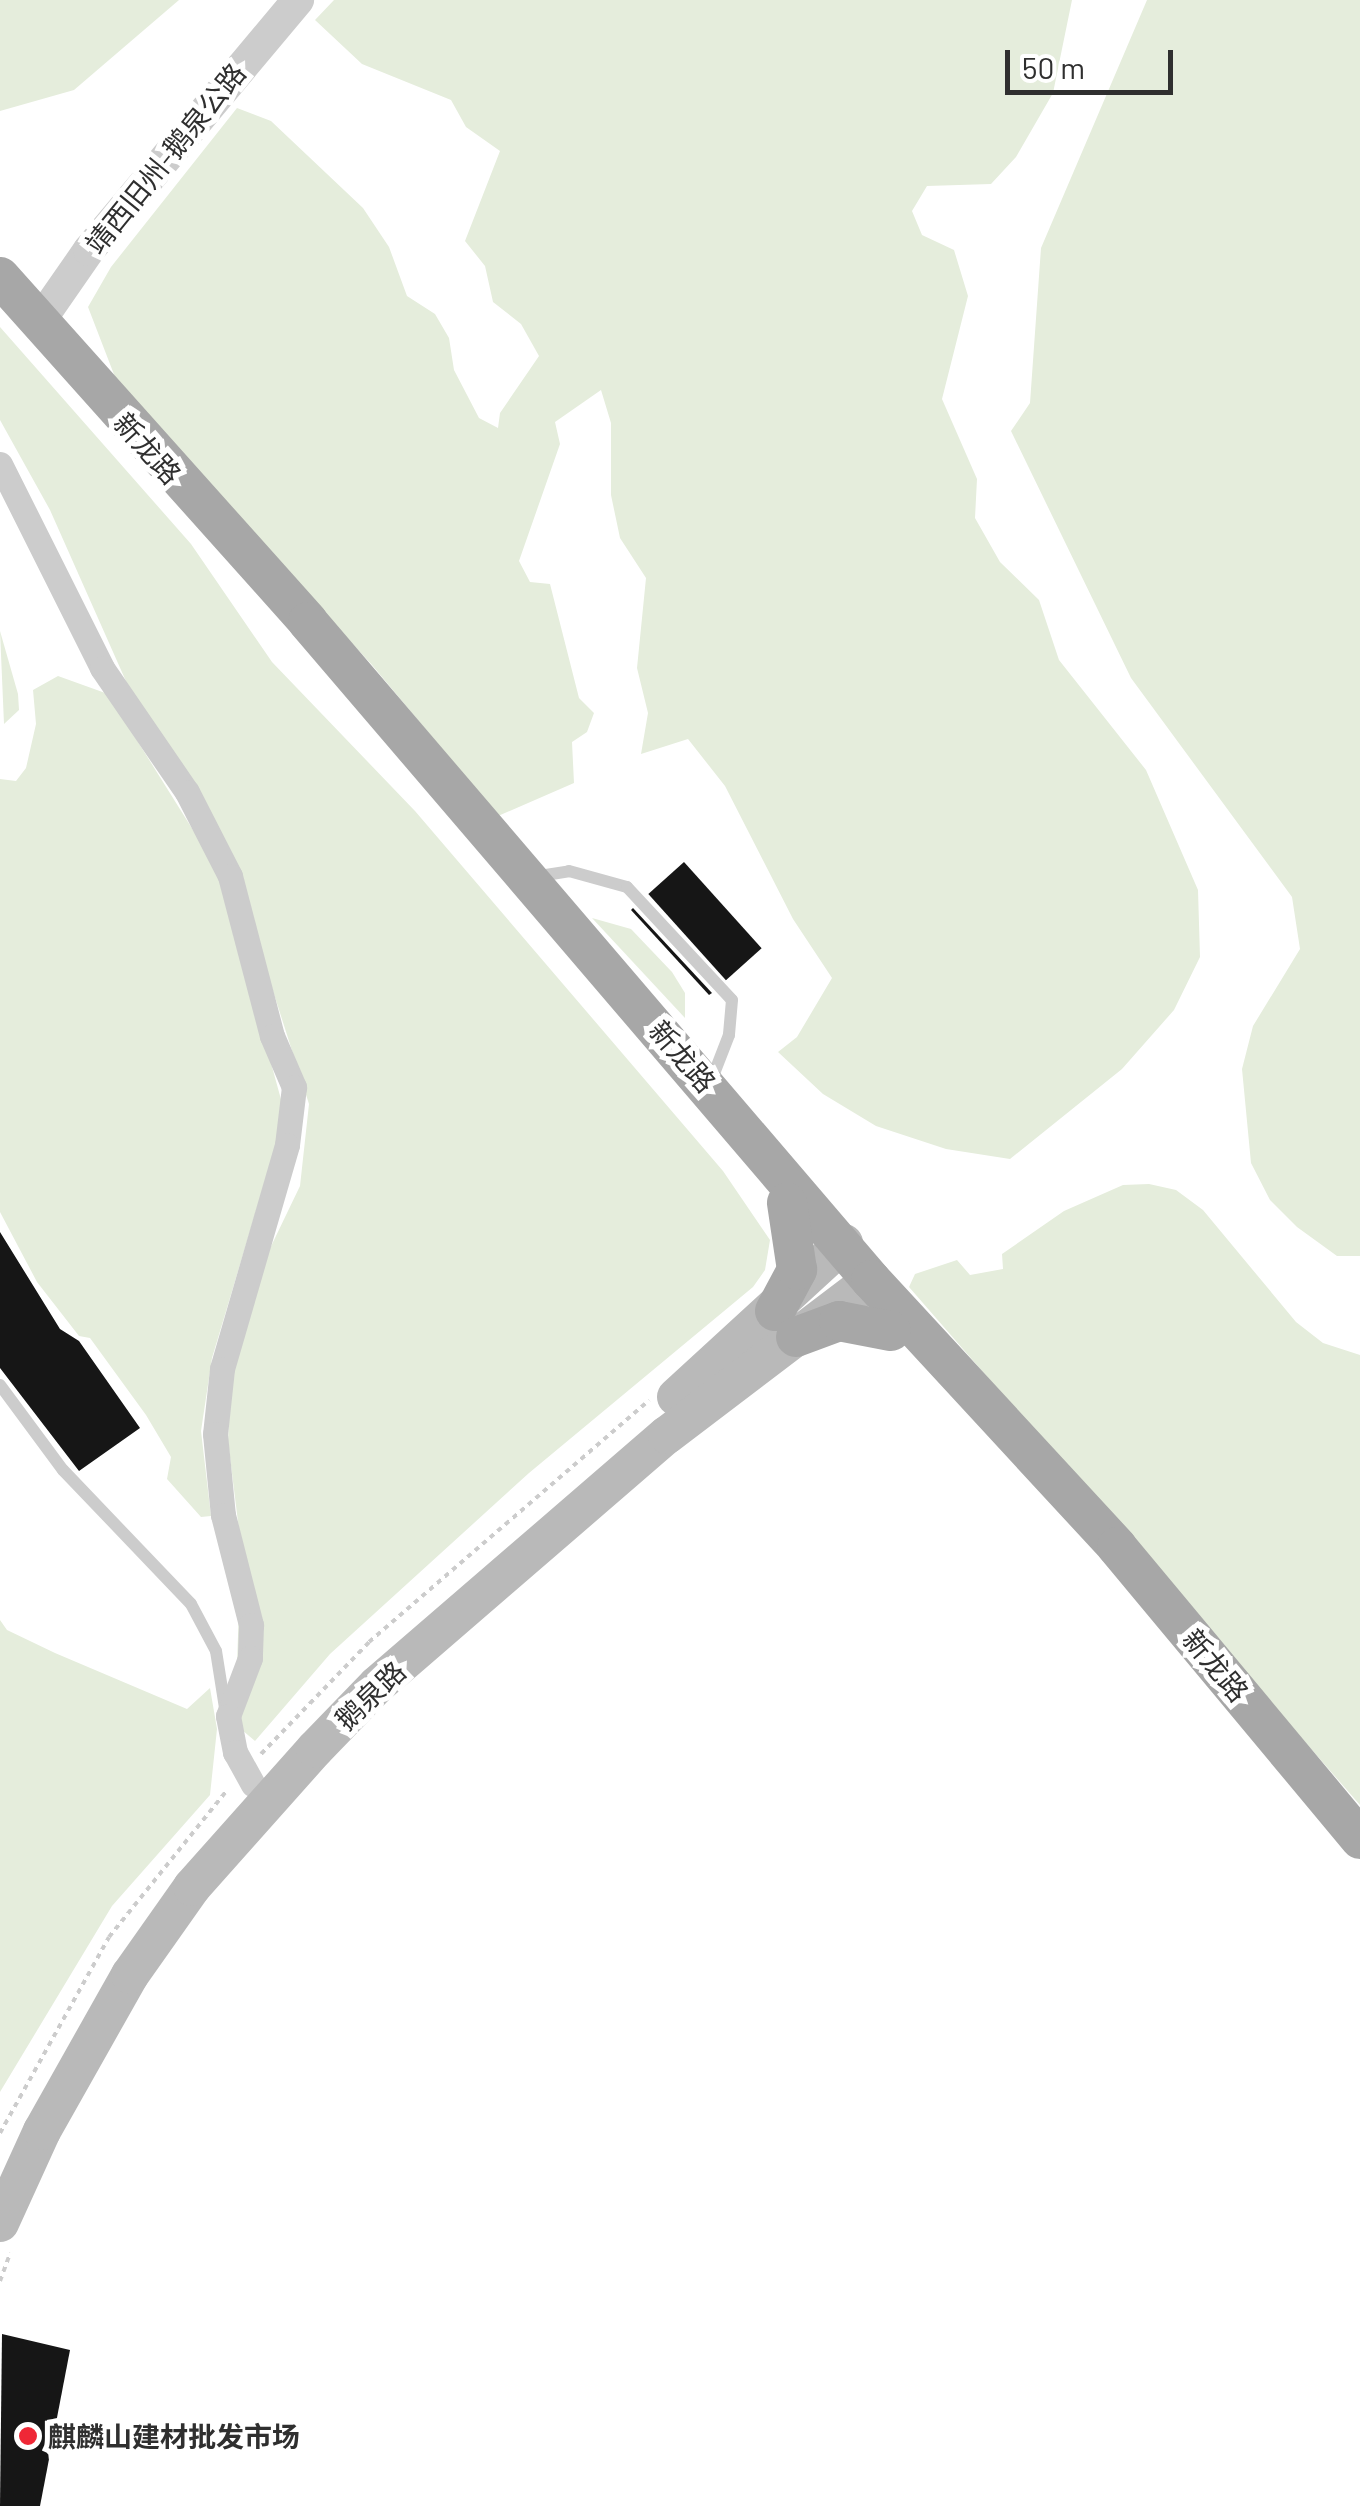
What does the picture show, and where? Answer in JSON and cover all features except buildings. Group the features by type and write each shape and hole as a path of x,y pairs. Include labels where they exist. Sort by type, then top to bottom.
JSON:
{"main road":[{"name":"新龙路","path":"0,277 709,1086 863,1286 891,1331 1097,1553 1360,1860"},
{"name":"新龙路","path":"0,304 787,1203 836,1250"},
{"path":"787,1203 797,1270 785,1324 839,1321 891,1331"},
{"name":"鹅泉路","path":"8,2229 42,2130 130,1976 243,1827 377,1685 667,1435 785,1324 836,1250"},
{"name":"新龙路","path":"863,1286 1117,1547 1360,1839"},
{"name":"鹅泉路","path":"0,2170 135,1927 253,1784 360,1670 785,1324 863,1286"}],"street":[{"name":"靖西旧州-鹅泉公路","path":"39,322 89,250 298,0"},
{"path":"0,464 102,668 187,792 218,851 272,1036 294,1087 287,1145 229,1338 218,1401 223,1515 251,1625 250,1658 228,1716 235,1752 253,1784"}],"lane":[{"path":"530,878 552,869 628,887 732,1000 729,1035 709,1086"},
{"path":"0,1385 63,1470 191,1604 216,1651 228,1716"}],"path":[{"path":"0,2281 8,2229"}],"green space":[{"path":"0,0 179,0 74,90 0,111"},
{"path":"334,0 1072,0 1053,93 1016,157 991,184 927,186 912,211 922,235 954,250 968,296 942,399 977,479 975,518 1000,562 1039,600 1059,660 1146,770 1198,890 1200,957 1174,1010 1122,1069 1010,1159 946,1149 876,1126 823,1094 778,1052 797,1037 832,978 793,919 725,786 688,739 641,754 648,713 637,668 646,578 620,538 611,495 611,423 601,390 555,422 560,444 519,561 530,582 550,584 579,698 594,713 587,732 572,742 574,783 498,816 372,665 120,390 88,307 111,267 237,108 271,121 363,208 389,247 407,296 435,314 449,338 454,370 479,418 498,428 500,413 539,356 521,324 493,302 485,266 465,241 500,151 466,127 451,100 362,64 315,20"},
{"path":"1147,0 1360,0 1360,1256 1337,1256 1297,1227 1270,1200 1251,1163 1242,1069 1253,1026 1300,949 1292,897 1131,678 1011,431 1030,403 1041,248"},
{"path":"0,327 191,544 272,662 415,811 723,1171 770,1240 765,1270 753,1287 529,1473 330,1654 255,1741 235,1724 241,1546 228,1441 231,1378 262,1265 300,1186 309,1104 252,925 129,688 50,510 0,420"},
{"path":"0,631 19,710 4,724"},
{"path":"58,676 108,694 218,870 285,1114 212,1358 201,1431 211,1516 201,1517 167,1479 171,1457 146,1415 90,1338 79,1336 37,1282 0,1212 0,779 16,781 26,768 36,724 33,690"},
{"path":"592,918 631,929 672,972 685,993 685,1018"},
{"path":"1149,1184 1176,1190 1203,1210 1296,1322 1323,1343 1360,1355 1360,1805 909,1287 915,1274 957,1260 970,1275 1003,1269 1002,1254 1064,1211 1123,1185"},
{"path":"0,1620 7,1630 55,1653 187,1709 210,1688 217,1729 210,1795 112,1906 0,2092"}],"place":[{"name":"麒麟山建材批发市场","path":"28,2436"}]}
